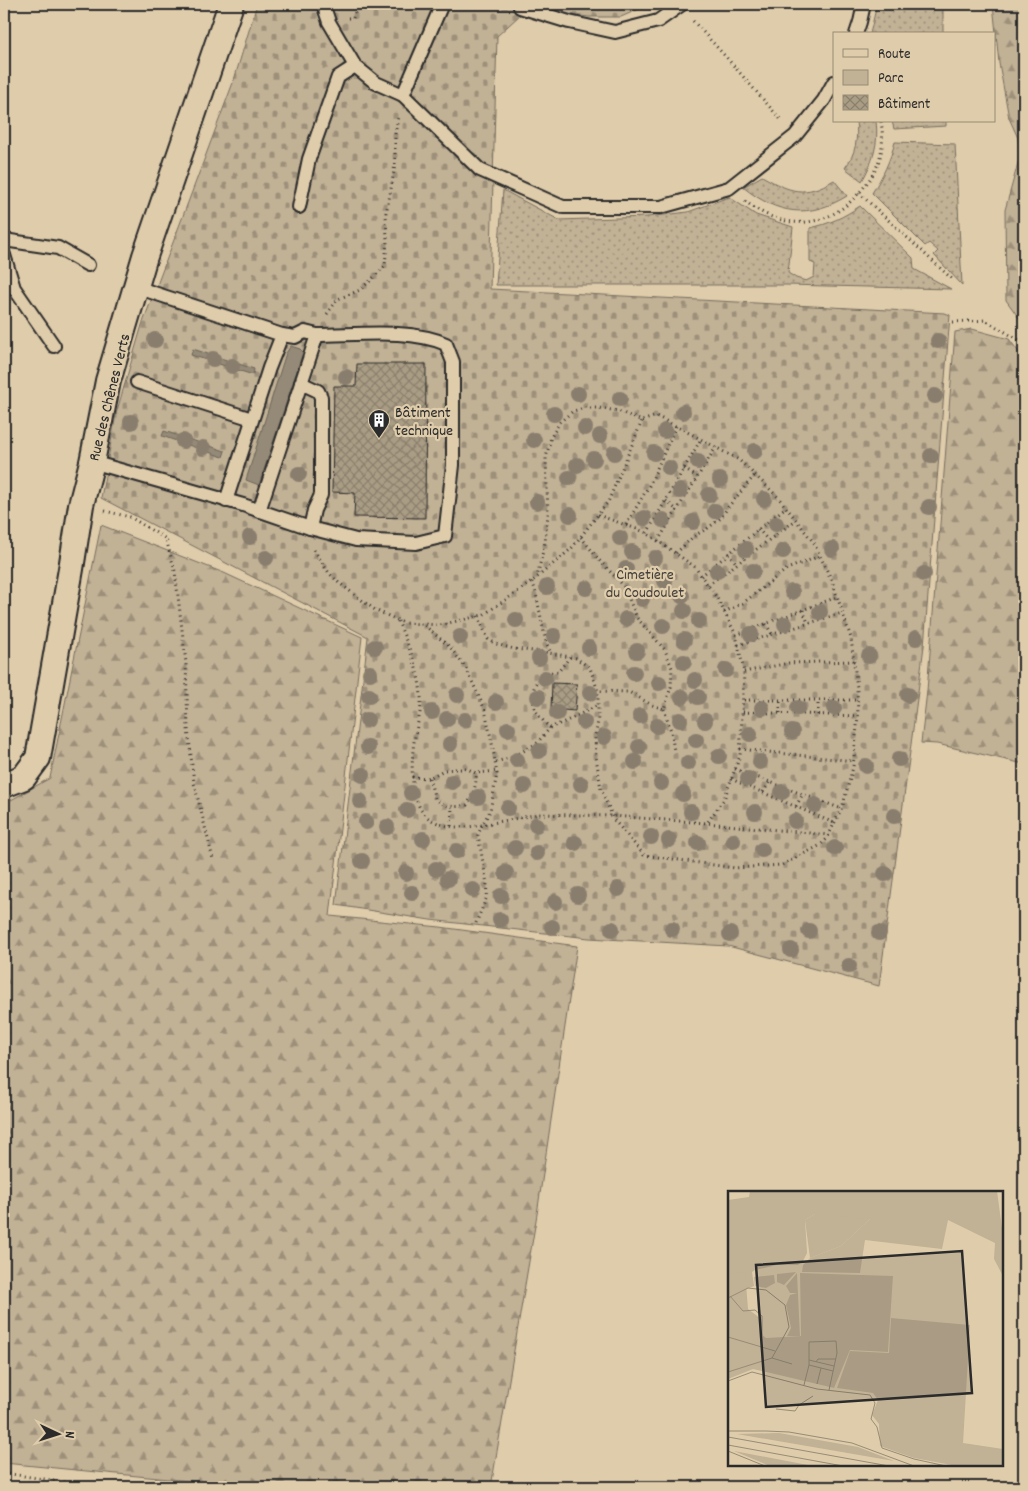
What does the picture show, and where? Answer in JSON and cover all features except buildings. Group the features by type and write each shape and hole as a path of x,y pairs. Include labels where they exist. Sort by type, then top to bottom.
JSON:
{"street":[{"name":"Rue des Chênes Verts","path":"4,785 24,777 38,758 81,505 92,462 108,381 145,256 231,4"}],"lane":[{"path":"323,4 329,22 355,66 376,83 403,95 480,170 563,208 662,207 729,188 795,136 824,100 833,84"},
{"path":"403,95 442,4"},
{"path":"857,32 864,4"},
{"path":"520,7 569,22 615,32 658,21 680,5"},
{"path":"299,207 309,159 338,77 355,66"},
{"path":"4,240 58,248 88,265"},
{"path":"4,254 14,288 54,346"},
{"path":"92,462 260,511 310,528 356,540 416,543 444,536 454,465 453,362 446,344 433,338 391,334 317,335 305,332 295,337 282,335 137,286"},
{"path":"226,501 252,418 282,335"},
{"path":"260,511 317,335"},
{"path":"138,382 252,418"},
{"path":"301,383 318,391 321,397 321,495 314,510 310,528"}],"path":[{"path":"680,5 795,136"},
{"path":"317,335 322,321 338,299 360,290 385,266 387,242 386,213 395,164 395,134 403,95"},
{"path":"729,188 764,214 779,220 806,222 829,216 847,206 876,172 882,149 881,122"},
{"path":"859,193 952,279"},
{"path":"953,322 985,320 1024,343"},
{"path":"478,616 488,639 496,644 514,649 576,658 590,668 598,690 598,722 595,737 601,789 614,820 644,855 735,868 782,865 819,846 827,839 842,809 854,761 858,700 851,638 832,581 814,543 778,497 739,460 656,416 642,421 618,411 599,408 585,408 573,411 560,422 551,437 546,458 548,514 545,542 537,577"},
{"path":"310,528 310,545 330,573 339,583 375,610 404,623 440,625 483,615 532,582 571,549 581,537 608,502 642,421"},
{"path":"626,525 650,484 676,426"},
{"path":"648,533 701,439"},
{"path":"658,541 716,447"},
{"path":"684,469 697,477"},
{"path":"676,554 694,536 721,518 755,475"},
{"path":"666,501 678,510"},
{"path":"81,505 130,518 166,539 175,571 186,663 188,728 194,783 212,859"},
{"path":"701,576 786,507"},
{"path":"598,515 648,533 695,566 717,598 736,635 744,672 740,756 724,799 707,823"},
{"path":"708,585 796,520"},
{"path":"758,529 768,540"},
{"path":"581,537 624,586 637,618 665,650 672,668 671,687 664,708 671,731 674,751"},
{"path":"728,553 737,564"},
{"path":"724,612 743,603 787,569 820,556"},
{"path":"532,582 546,642 551,654"},
{"path":"736,635 837,597"},
{"path":"803,610 808,623"},
{"path":"738,644 842,613"},
{"path":"398,621 417,668 421,699 414,738 412,785 418,805 428,818 444,826 464,828 539,814 613,816 829,834"},
{"path":"423,624 450,647 466,668 485,710 496,762 497,774 490,811 478,835 488,884 486,899 476,923"},
{"path":"766,624 772,634"},
{"path":"550,728 534,706 533,691 537,680 546,674 558,672 570,657"},
{"path":"744,672 789,663 854,661"},
{"path":"598,690 629,692 652,705 664,708"},
{"path":"744,700 858,700"},
{"path":"780,700 780,714"},
{"path":"818,700 818,714"},
{"path":"496,762 516,756 537,743 550,728 598,705"},
{"path":"743,712 858,716"},
{"path":"740,749 854,761"},
{"path":"412,777 429,778 444,770 455,768 476,772 497,770"},
{"path":"735,769 842,809"},
{"path":"429,778 435,799 446,806 455,808 467,806 475,788 476,772"},
{"path":"731,779 834,823"},
{"path":"764,792 770,782"},
{"path":"796,806 803,794"},
{"path":"451,826 452,807"},
{"path":"4,1473 97,1487"}],"green space":[{"name":"Cimetière du Coudoulet","path":"257,4 532,4 497,36 490,289 945,313 950,315 924,646 879,986 728,946 589,938 430,920 336,905 368,637 101,498 116,414 142,325 234,80"},
{"path":"548,4 647,4 621,17 589,17 563,14"},
{"path":"877,4 943,4 943,32 870,32"},
{"path":"993,4 1024,4 1024,325 1006,300 1005,210 1020,156 1018,138 1009,118 999,63"},
{"path":"856,122 876,122 877,137 874,152 862,181 845,168 852,157 857,134"},
{"path":"892,122 946,122 946,126 894,129"},
{"path":"895,142 955,144 962,285 934,255 938,251 929,243 925,246 872,193 886,168"},
{"path":"762,176 781,186 797,191 814,189 834,180 847,196 820,208 807,211 781,208 756,196 743,187"},
{"path":"503,190 559,220 647,217 688,212 729,197 756,215 793,227 788,273 806,281 814,277 815,264 810,262 810,228 836,220 860,206 913,258 914,269 951,289 786,285 496,285"},
{"path":"972,329 1009,339 1024,359 1024,764 937,744 921,743 927,691 955,332"},
{"path":"101,525 224,573 362,637 330,916 440,927 577,946 537,1214 491,1487 251,1487 4,1463 4,804 50,778"}],"shaded area":[{"path":"291,346 303,352 259,485 246,480 286,353"},
{"path":"193,349 254,369 253,375 191,355"},
{"path":"164,431 225,451 223,457 162,436"}],"place":[{"name":"Bâtiment technique","path":"379,439"}]}
